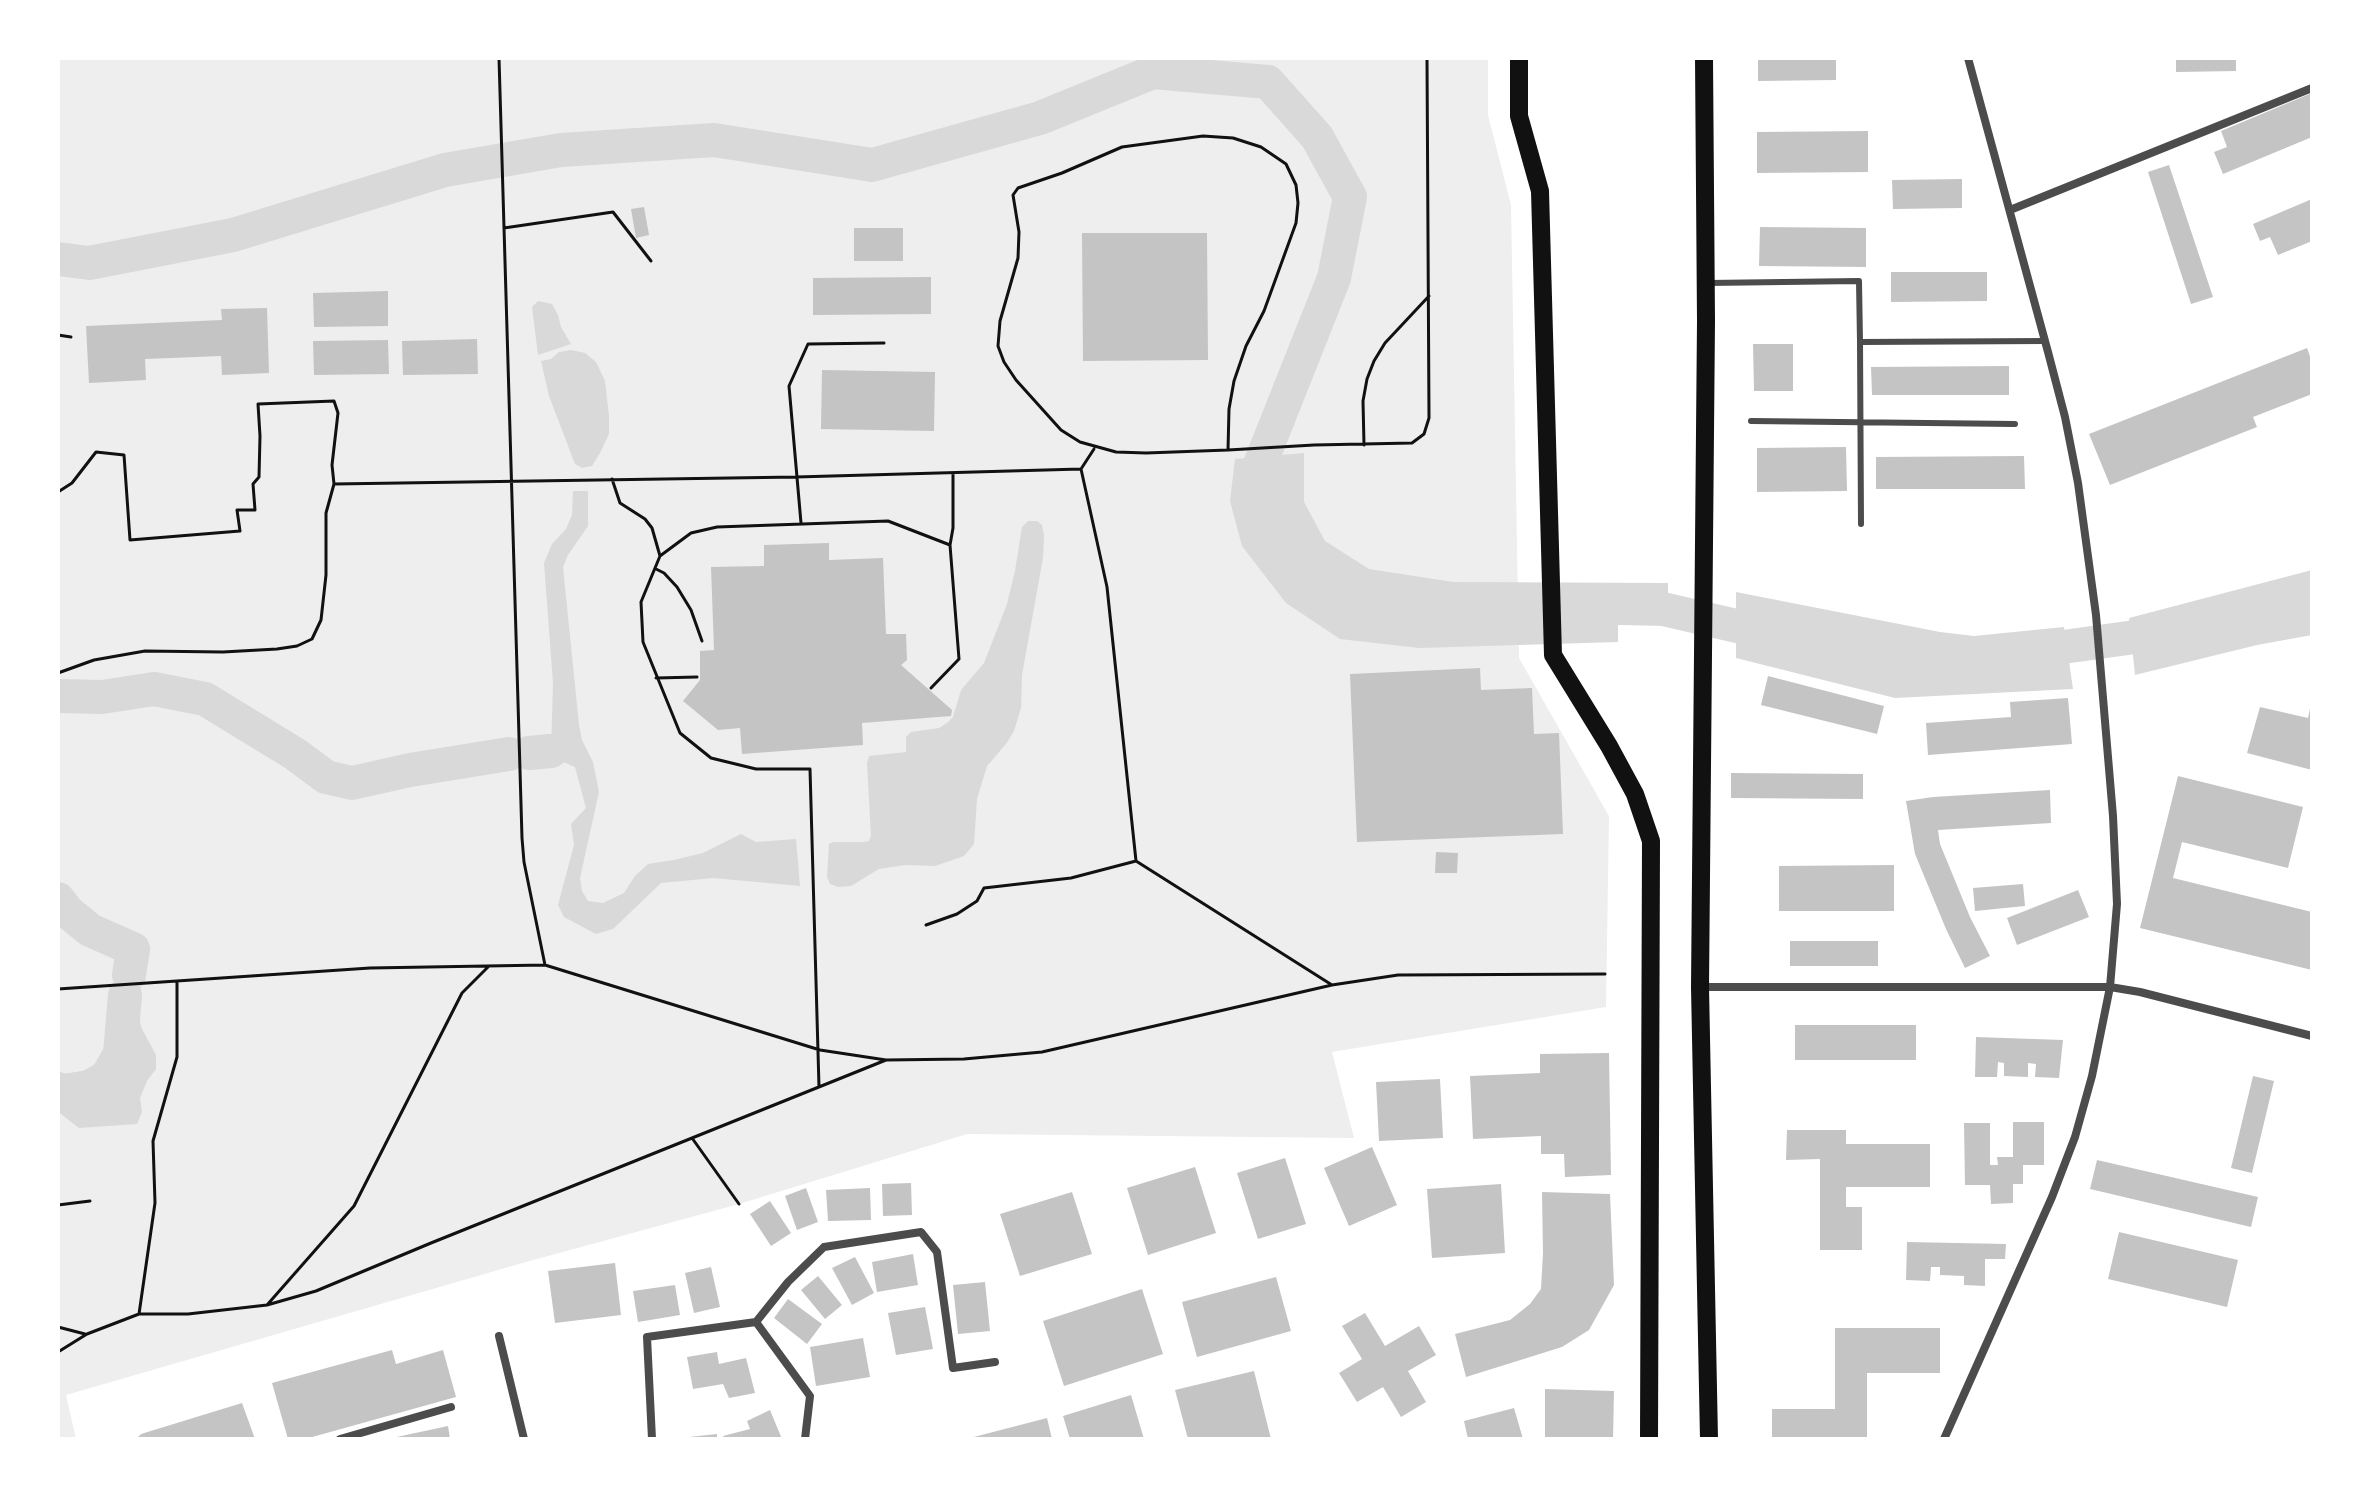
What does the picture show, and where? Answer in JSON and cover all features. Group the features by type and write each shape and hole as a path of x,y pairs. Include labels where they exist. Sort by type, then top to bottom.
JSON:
{"main road":[{"path":"1519,58 1519,116 1540,191 1553,655 1635,794 1651,841 1649,1439"},
{"path":"1704,58 1706,321 1700,987 1709,1439"}],"street":[{"path":"1944,1439 2052,1197 2075,1137 2092,1076 2110,987 2115,948 2117,877 2096,615 2078,483 2065,417 1968,58"},
{"path":"2010,210 2312,88"},
{"path":"1700,987 2110,987 2312,1036"},
{"path":"652,1439 647,1337 756,1322 788,1282 824,1247 921,1232 937,1252 953,1368 995,1362"},
{"path":"756,1322 810,1396 805,1439"},
{"path":"499,1336 524,1439"},
{"path":"340,1439 451,1407"}],"lane":[{"path":"1705,283 1859,281 1861,524"},
{"path":"1860,342 2045,341"},
{"path":"1751,421 2015,424"}],"path":[{"path":"499,58 522,838 545,965"},
{"path":"1228,450 1229,409 1234,381 1296,223 1296,185 1286,164 1261,147 1247,142 1203,136 1122,147 1018,188 1013,195 1019,232 1018,258 1000,321 998,346 1016,380 1061,430 1080,442 1116,452 1146,453 1234,450 1314,445 1412,443 1424,434 1429,418 1427,58"},
{"path":"504,228 613,212 651,261"},
{"path":"1364,445 1363,401 1374,361 1385,343 1429,296"},
{"path":"58,335 71,337"},
{"path":"801,524 789,386 808,344 884,343"},
{"path":"58,492 72,483 96,452 124,455 130,540 240,531 237,510 255,510 253,484 259,477 260,463 258,404 334,401 338,413 332,465 334,484 326,513 326,575 321,620 312,639 297,646 277,649 145,651 94,660 58,673"},
{"path":"1095,447 1081,469 1107,587 1136,861"},
{"path":"334,484 1081,469"},
{"path":"931,688 959,659 950,545 953,472"},
{"path":"612,479 620,503 645,519 652,528 660,556"},
{"path":"819,1087 810,769 756,769 711,758 680,733 643,642 641,602 660,556 691,533 717,527 888,521 950,545"},
{"path":"655,569 664,573 677,587 691,610 702,641"},
{"path":"656,678 697,677"},
{"path":"926,925 957,914 977,901 984,888 1071,878 1136,861 1332,985"},
{"path":"58,989 370,968 545,965 820,1050 886,1060 964,1059 1042,1052 1332,985 1398,975 1605,974"},
{"path":"267,1305 354,1206 462,993 489,966"},
{"path":"139,1314 155,1203 153,1141 177,1057 177,982"},
{"path":"58,1352 87,1334 139,1314 188,1314 267,1305 316,1291 886,1060"},
{"path":"692,1138 739,1204"},
{"path":"58,1205 90,1201"},
{"path":"58,1327 87,1334"}],"shaded area":[{"path":"58,58 1488,58 1488,115 1511,205 1519,658 1609,816 1606,1007 1332,1052 1354,1138 967,1134 739,1204 66,1395 76,1439 58,1439"},
{"path":"538,301 552,304 571,344 538,355 532,307"},
{"path":"571,350 585,353 596,362 605,381 609,416 609,434 600,453 592,466 582,468 575,464 549,396 541,361"},
{"path":"1304,453 1304,502 1325,541 1369,569 1453,582 1668,583 1668,626 1618,625 1618,642 1419,648 1340,639 1286,603 1242,546 1230,501 1235,459"},
{"path":"573,491 588,491 588,526 563,567 579,725 582,740 593,762 599,792 580,878 582,891 588,901 603,903 624,893 648,864 703,853 741,834 756,842 796,839 800,886 713,878 661,883 613,929 596,934 564,917 558,905 574,845 571,824 586,808 575,767 556,759 551,751 553,683 544,563 552,544 566,529 572,515"},
{"path":"1028,521 1037,521 1042,525 1044,535 1043,558 1022,675 1021,708 1014,731 987,766 977,799 974,844 964,856 935,866 905,865 879,869 851,886 830,884 827,877 829,844 869,841 871,836 869,756 906,752 906,737 911,732 939,728 947,723 953,717 961,690 984,663 1007,604 1022,527"},
{"path":"2312,570 2312,635 2135,675 2129,618"},
{"path":"1736,592 1974,636 2064,627 2073,689 1895,698 1736,658"},
{"path":"125,999 137,1002 142,1029 156,1055 156,1069 140,1098 142,1112 137,1124 79,1128 58,1114 58,1071 66,1074 83,1071 97,1063 114,1032 116,1013"}],"building":[{"path":"1758,58 1836,58 1836,80 1758,81"},
{"path":"2176,58 2236,58 2236,71 2176,72"},
{"path":"2312,93 2312,137 2223,174 2214,152 2227,147 2221,131"},
{"path":"1868,131 1868,172 1757,173 1757,132"},
{"path":"2169,165 2213,297 2191,304 2148,172"},
{"path":"1962,179 1962,208 1893,209 1892,180"},
{"path":"2312,199 2312,241 2278,255 2270,237 2260,241 2253,224"},
{"path":"644,207 649,235 636,238 631,209"},
{"path":"1760,227 1866,228 1866,267 1759,266"},
{"path":"854,228 903,228 903,261 854,261"},
{"path":"1082,233 1207,233 1208,360 1083,361"},
{"path":"1891,272 1987,272 1987,301 1891,302"},
{"path":"931,277 931,314 813,315 813,278"},
{"path":"388,291 388,326 314,327 313,293"},
{"path":"267,308 269,373 222,375 221,356 145,359 146,380 89,383 86,326 222,320 221,309"},
{"path":"477,339 478,374 403,375 402,341"},
{"path":"388,340 389,374 314,375 313,341"},
{"path":"1753,344 1793,344 1793,391 1754,391"},
{"path":"2307,348 2312,362 2312,394 2253,417 2257,427 2110,485 2089,434"},
{"path":"2009,366 2009,395 1872,395 1871,367"},
{"path":"822,370 935,372 934,431 821,429"},
{"path":"1846,447 1847,491 1757,492 1757,448"},
{"path":"2024,456 2025,489 1876,489 1876,457"},
{"path":"829,543 829,560 883,558 886,634 906,634 907,660 901,665 952,710 951,716 862,723 863,745 742,754 740,728 718,730 683,701 700,680 700,651 714,650 711,567 764,566 764,545"},
{"path":"1480,668 1481,690 1532,688 1534,734 1559,733 1563,834 1357,842 1350,674"},
{"path":"1768,676 1884,706 1877,734 1761,705"},
{"path":"2068,698 2072,744 1928,755 1926,723 2011,717 2010,702"},
{"path":"2311,704 2312,770 2247,753 2260,707 2308,718"},
{"path":"1731,773 1863,774 1863,799 1731,798"},
{"path":"2178,776 2303,807 2288,868 2182,842 2173,878 2312,912 2312,970 2140,928"},
{"path":"2050,790 2051,823 1938,830 1940,844 1970,917 1990,956 1965,968 1915,854 1906,801"},
{"path":"1436,852 1458,853 1457,873 1435,873"},
{"path":"1894,865 1894,911 1779,911 1779,866"},
{"path":"2023,884 2025,906 1975,911 1973,888"},
{"path":"2078,890 2089,917 2017,945 2007,918"},
{"path":"1790,941 1878,941 1878,966 1790,966"},
{"path":"1795,1025 1916,1025 1916,1060 1795,1060"},
{"path":"1976,1037 2063,1040 2059,1078 2035,1077 2036,1064 2028,1063 2028,1077 2004,1076 2004,1063 1998,1062 1997,1077 1975,1077"},
{"path":"1609,1053 1611,1175 1565,1177 1564,1154 1541,1154 1541,1136 1473,1139 1470,1076 1540,1073 1540,1054"},
{"path":"2253,1076 2274,1081 2252,1173 2231,1168"},
{"path":"1440,1079 1443,1138 1379,1141 1376,1082"},
{"path":"2013,1122 2044,1122 2044,1165 2023,1165 2023,1184 2013,1184 2013,1203 1991,1204 1990,1185 1965,1185 1964,1123 1990,1123 1990,1165 1998,1165 1997,1157 2013,1157"},
{"path":"1787,1130 1846,1130 1846,1144 1930,1144 1930,1187 1846,1187 1846,1207 1862,1207 1862,1250 1820,1250 1820,1159 1786,1160"},
{"path":"1372,1147 1397,1205 1349,1226 1324,1168"},
{"path":"1285,1158 1306,1224 1258,1239 1237,1173"},
{"path":"2097,1160 2258,1197 2251,1227 2090,1189"},
{"path":"1195,1167 1216,1233 1148,1255 1127,1188"},
{"path":"911,1183 912,1215 883,1216 882,1184"},
{"path":"1501,1184 1505,1253 1432,1258 1427,1189"},
{"path":"806,1188 818,1222 797,1230 785,1196"},
{"path":"870,1188 871,1220 828,1221 826,1190"},
{"path":"1072,1192 1092,1254 1020,1276 1000,1214"},
{"path":"1542,1192 1610,1194 1614,1285 1589,1330 1562,1347 1466,1377 1455,1334 1510,1320 1530,1304 1541,1289"},
{"path":"770,1201 791,1233 771,1246 750,1214"},
{"path":"2119,1232 2238,1260 2227,1307 2108,1279"},
{"path":"1907,1242 2006,1244 2005,1259 1985,1259 1985,1286 1964,1285 1964,1276 1940,1275 1940,1267 1931,1267 1930,1281 1906,1280"},
{"path":"913,1254 918,1285 877,1292 872,1262"},
{"path":"855,1257 874,1293 852,1305 832,1268"},
{"path":"615,1263 621,1315 555,1323 548,1271"},
{"path":"711,1267 720,1307 694,1313 685,1273"},
{"path":"818,1276 842,1305 825,1319 801,1290"},
{"path":"1276,1277 1291,1331 1197,1357 1182,1302"},
{"path":"985,1282 990,1331 958,1334 953,1285"},
{"path":"675,1285 680,1315 638,1322 633,1291"},
{"path":"1142,1289 1163,1354 1064,1386 1043,1321"},
{"path":"788,1299 822,1324 807,1344 774,1318"},
{"path":"925,1307 933,1349 896,1355 888,1313"},
{"path":"1365,1313 1385,1346 1419,1326 1436,1355 1408,1371 1426,1402 1401,1417 1383,1387 1357,1402 1339,1373 1362,1359 1342,1326"},
{"path":"1835,1328 1940,1328 1940,1373 1867,1373 1867,1439 1772,1439 1772,1409 1835,1409"},
{"path":"863,1338 870,1377 816,1386 810,1347"},
{"path":"392,1350 396,1364 443,1350 456,1397 305,1439 288,1439 272,1383"},
{"path":"717,1352 719,1364 746,1358 755,1393 729,1398 723,1384 693,1389 687,1357"},
{"path":"1254,1371 1271,1439 1188,1439 1175,1390"},
{"path":"1545,1389 1614,1391 1613,1439 1545,1439"},
{"path":"1131,1395 1144,1439 1070,1439 1063,1416"},
{"path":"242,1403 255,1439 136,1439 141,1434"},
{"path":"1514,1408 1523,1439 1468,1439 1464,1421"},
{"path":"770,1410 782,1439 724,1439 723,1436 750,1429 747,1421"},
{"path":"1047,1418 1052,1439 970,1439 970,1438"},
{"path":"448,1426 450,1439 392,1439 392,1438"},
{"path":"717,1434 717,1439 689,1439 689,1437"}],"waterway":[{"path":"58,259 89,263 233,235 445,170 561,150 714,140 872,165 1040,118 1153,72 1268,82 1317,137 1350,197 1334,278 1259,467 1270,499"},
{"path":"1624,604 1650,606 1780,636"},
{"path":"2020,653 2178,631"},
{"path":"58,696 102,697 154,689 205,699 295,754 326,777 352,783 509,754"},
{"path":"529,753 551,751"},
{"path":"58,899 90,930 133,949 129,975"},
{"path":"58,1092 102,1085 120,1054 125,995"}]}
